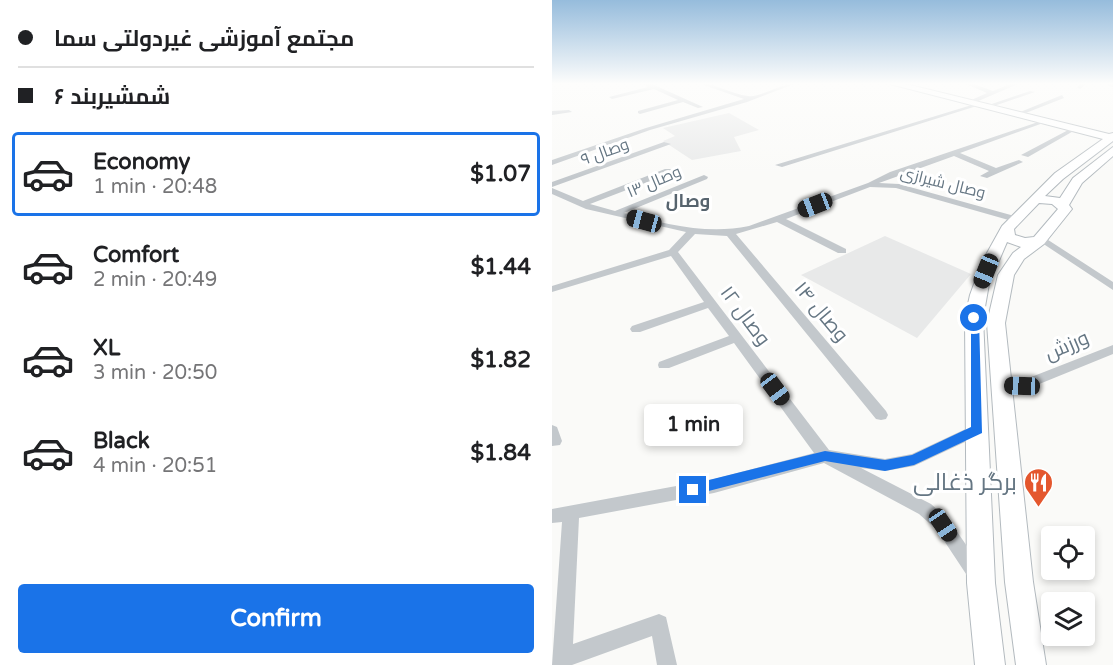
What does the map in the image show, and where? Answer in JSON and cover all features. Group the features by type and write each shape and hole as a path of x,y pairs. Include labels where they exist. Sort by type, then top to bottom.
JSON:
{"main road":[{"path":"1016,115 1112,137"},
{"path":"990,665 981,583 974,350 977,294 995,248 1033,200 1067,170 1112,137"},
{"path":"1030,665 1019,582 996,322 1006,274 1018,256 1038,241 1064,211 1063,204 1077,181 1113,150"},
{"path":"1033,200 1046,199 1063,204"},
{"path":"1011,226 1013,240 1038,241"}],"street":[{"path":"552,163 648,129 695,115"},
{"path":"779,165 944,115"},
{"path":"869,185 1043,122"},
{"path":"984,176 1022,159 1074,129"},
{"name":"وصال ۹","path":"552,185 667,144"},
{"path":"954,153 995,171"},
{"path":"583,204 668,171"},
{"name":"وصال ۱۳","path":"615,214 704,177"},
{"name":"وصال شیرازی","path":"552,191 615,214 693,231 730,233 779,219 869,185 896,186 933,195 1011,226"},
{"path":"779,219 842,250"},
{"path":"552,289 673,252 693,231"},
{"name":"وصال ۱۴","path":"730,233 881,415"},
{"path":"1038,241 1113,287"},
{"name":"وصال ۱۲","path":"673,252 825,456"},
{"path":"636,329 711,303"},
{"path":"664,365 737,338"},
{"name":"ورزش","path":"1001,385 1022,386 1113,349"},
{"path":"552,516 714,486 825,456 885,465 914,460 977,430"},
{"path":"825,456 925,509 943,525 981,583"},
{"path":"571,513 559,661 659,624 667,665"}],"shaded area":[{"path":"720,115 733,115 759,130 734,137 741,151 692,160 663,141 675,136 663,128"},
{"path":"885,236 971,274 917,338 801,275"}],"place":[{"name":"برگر ذغالی","path":"1038,508"}],"district":[{"name":"وصال","path":"688,201"}],"route":[{"path":"693,490 825,456 885,465 914,460 977,430 974,318"}]}
